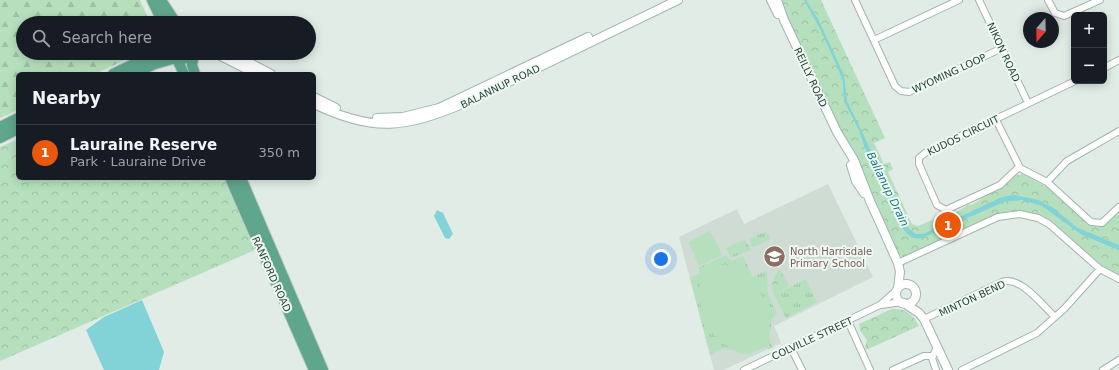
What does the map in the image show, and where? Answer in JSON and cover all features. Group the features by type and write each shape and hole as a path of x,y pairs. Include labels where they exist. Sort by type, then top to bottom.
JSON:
{"main road":[{"path":"152,0 160,16"},
{"path":"162,0 171,16"},
{"path":"116,72 141,60"},
{"path":"137,72 165,60"},
{"path":"176,60 183,72"},
{"path":"193,60 192,65 194,72"},
{"path":"0,127 16,119"},
{"path":"0,138 16,130"},
{"name":"RANFORD ROAD","path":"231,180 314,370"},
{"name":"RANFORD ROAD","path":"242,180 323,370"}],"street":[{"name":"BALANNUP ROAD","path":"316,105 355,120 394,124 407,123 433,117 474,95 666,0"},
{"name":"BALANNUP ROAD","path":"316,98 348,112 366,116 388,118 425,113 474,95 678,0"},
{"name":"REILLY ROAD","path":"771,0 776,11 784,20"},
{"name":"REILLY ROAD","path":"777,0 784,20 838,134 856,181 870,202 898,263 900,272 898,289"},
{"name":"WYOMING LOOP","path":"855,0 895,86 904,92 909,92 1002,48"},
{"path":"874,40 959,0"},
{"name":"NIKON ROAD","path":"979,0 1028,103"},
{"path":"1048,0 1054,12 1064,16 1100,0"},
{"path":"229,60 252,72"},
{"path":"244,60 267,72"},
{"path":"1107,66 1119,60"},
{"name":"KUDOS CIRCUIT","path":"1019,167 1000,185 946,210 937,205 920,168 920,158 925,153 1071,83"},
{"path":"996,120 1019,167 1028,174 1047,182 1093,223 1100,224 1104,222 1118,209"},
{"path":"1047,182 1067,161 1119,131"},
{"path":"898,263 998,217 1017,214 1035,217 1049,224 1100,269 1119,280"},
{"path":"962,370 1032,337 1055,318 1100,269"},
{"name":"REILLY ROAD","path":"900,272 910,285"},
{"name":"MINTON BEND","path":"922,316 1002,282 1011,280 1020,284 1055,318"},
{"path":"922,316 903,303 896,296 898,289 904,284 910,285 915,290 915,295 922,316 948,370"},
{"name":"COLVILLE STREET","path":"744,370 880,305 898,289"},
{"path":"903,303 912,301 915,295"},
{"name":"COLVILLE STREET","path":"880,305 903,303"},
{"path":"848,321 870,370"},
{"path":"936,370 932,356 937,347"},
{"path":"791,348 802,370"},
{"path":"893,370 924,356 932,356"},
{"path":"1102,370 1119,360"}],"shaded area":[{"name":"North Harrisdale Primary School","path":"828,184 873,277 774,326 781,343 723,370 714,370 679,237 737,209 744,224"}],"green space":[{"path":"0,0 140,0 147,16 16,16 16,60 125,60 99,72 16,72 16,111 0,118"},
{"path":"779,0 821,0 885,138 874,143 884,164 890,162 893,169 888,172 912,224 918,226 953,211 956,212 965,207 967,204 971,205 980,200 981,197 1005,185 1017,175 1023,174 1049,188 1093,226 1103,226 1115,215 1119,215 1119,277 1089,257 1047,220 999,214 904,258 897,253"},
{"path":"16,140 16,180 225,180 255,250 0,361 0,147"},
{"path":"710,231 716,242 715,244 717,244 722,255 699,266 694,255 696,253 693,253 688,242"},
{"path":"766,231 770,237 769,240 753,248 749,239"},
{"path":"744,240 747,242 751,250 731,258 726,248"},
{"path":"726,255 731,261 743,256 753,277 765,271 767,273 768,294 777,314 772,319 769,339 773,348 769,349 765,347 751,353 744,354 724,348 710,355 690,278 700,273 698,268"},
{"path":"726,265 746,273 764,300 769,324 767,334 763,343 748,351 742,351 730,347 719,339 710,328 703,314 700,300 700,286 704,275 713,267"},
{"path":"780,269 789,286 774,295 772,288 773,281"},
{"path":"806,279 817,302 786,318 774,295"},
{"path":"892,309 905,311 912,315 919,326 866,350 865,347 867,340 860,331 859,324"}],"water":[{"name":"Ballanup Drain","path":"804,0 806,0 818,19 844,75 847,101 909,229 916,234 923,234 1002,197 1015,195 1038,200 1052,207 1078,228 1119,245 1119,250 1082,235 1042,206 1022,200 1004,202 922,238 914,238 907,234 903,229 865,148 858,128 844,101 843,82 837,66 820,29"},
{"path":"437,210 443,213 453,234 449,239 445,238 434,216"},
{"path":"142,300 164,352 159,370 104,370 86,330 104,317"}],"place":[{"name":"Lauraine Reserve","path":"948,225"},
{"name":"North Harrisdale Primary School","path":"774,257"}]}
